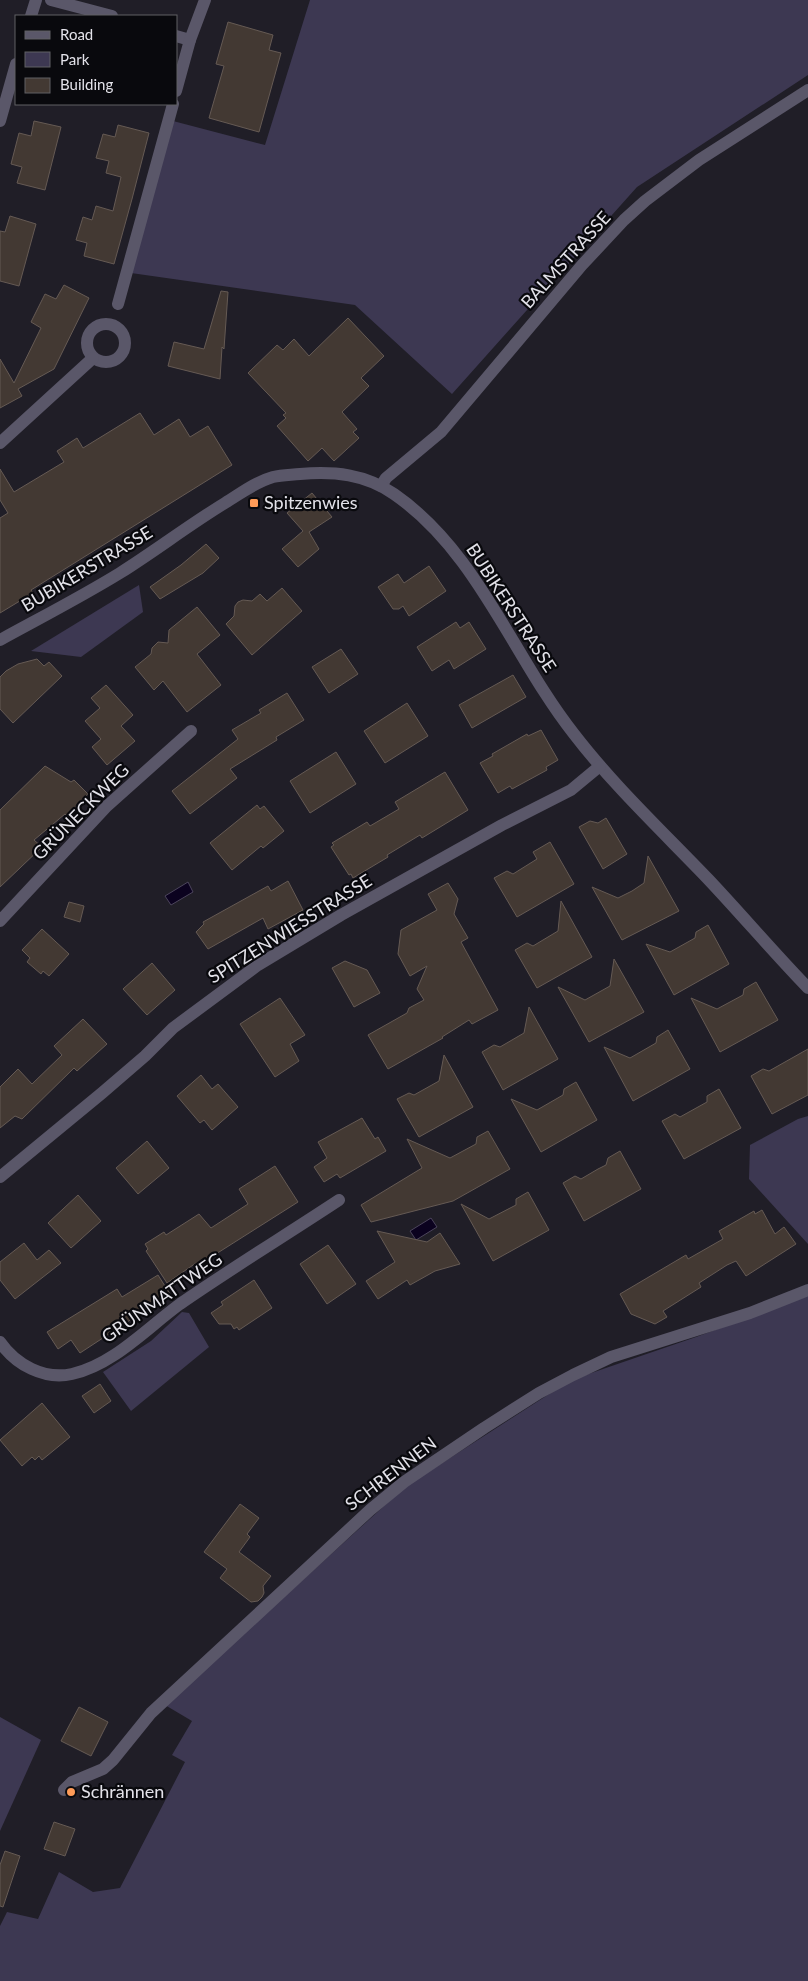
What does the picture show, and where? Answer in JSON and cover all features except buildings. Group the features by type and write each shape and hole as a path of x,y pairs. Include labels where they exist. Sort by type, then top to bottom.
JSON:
{"street":[{"path":"31,15 36,0"},
{"path":"51,0 108,15"},
{"path":"178,83 190,40 205,0"},
{"path":"178,37 190,40"},
{"path":"0,121 15,68"},
{"name":"BALMSTRASSE","path":"381,486 386,478 441,432 582,265 624,220 645,201 699,160 808,90"},
{"path":"118,304 173,105"},
{"path":"0,443 93,358"},
{"name":"BUBIKERSTRASSE","path":"0,640 119,573 250,487 267,479 320,472 347,474 381,486 396,495 435,530 459,558 480,587 547,697 600,766 718,889 808,988"},
{"name":"GRÜNECKWEG","path":"0,921 107,806 191,731"},
{"name":"SPITZENWIESSTRASSE","path":"2,1171 102,1093 145,1056 173,1028 258,965 341,915 502,825 570,790 600,766"},
{"name":"GRÜNMATTWEG","path":"0,1342 13,1358 35,1370 61,1375 73,1374 95,1366 138,1339 179,1305 339,1200"},
{"name":"SCHRENNEN","path":"64,1790 72,1782 103,1768 113,1760 151,1714 370,1510 404,1482 539,1393 611,1357 750,1313 808,1290"}],"green space":[{"path":"310,0 808,0 808,75 637,187 452,394 355,305 131,273 173,121 265,145"},
{"path":"139,585 143,612 81,657 31,651"},
{"path":"808,1116 808,1244 749,1179 750,1145 798,1119"},
{"path":"808,1296 808,1981 0,1981 0,1926 7,1912 38,1919 59,1872 93,1892 120,1888 185,1762 172,1755 192,1721 165,1705 405,1487 571,1380"},
{"path":"182,1312 189,1313 209,1347 131,1411 103,1372 151,1341"},
{"path":"0,1717 41,1740 0,1831"}],"shaded area":[{"path":"188,882 193,892 171,905 165,896"},
{"path":"431,1218 437,1227 416,1240 410,1231"}],"place":[{"name":"Spitzenwies","path":"254,503"},
{"name":"Schrännen","path":"71,1792"}]}
